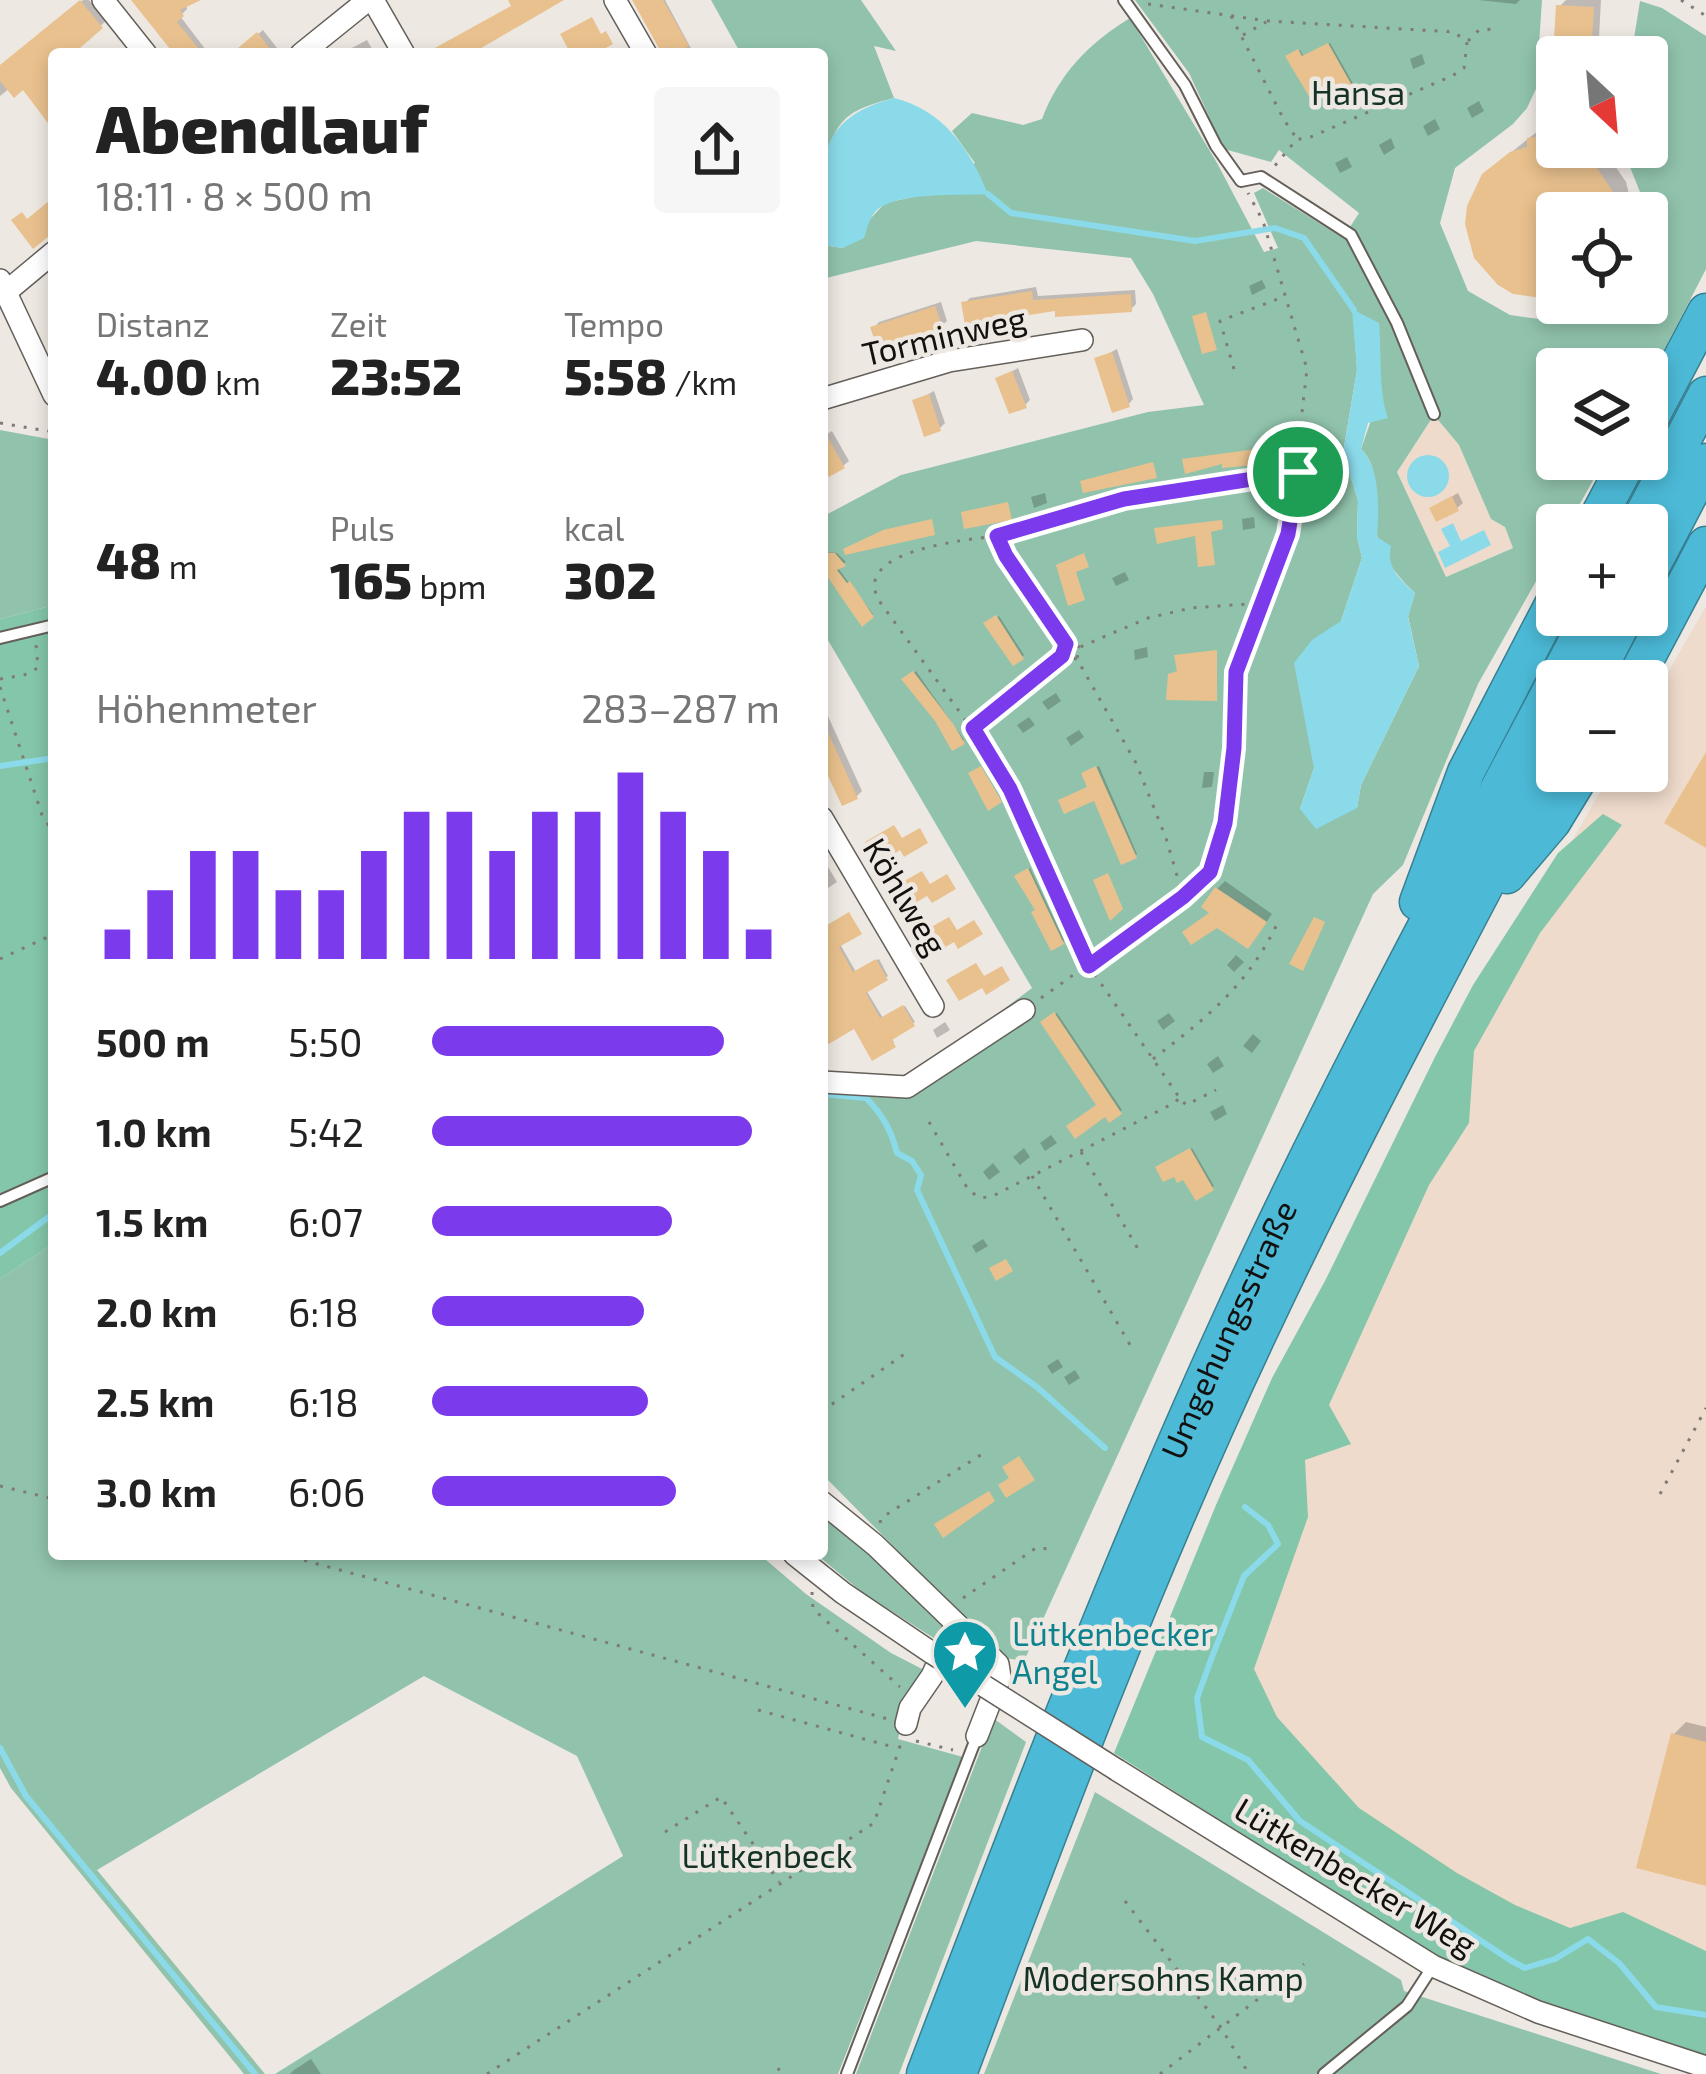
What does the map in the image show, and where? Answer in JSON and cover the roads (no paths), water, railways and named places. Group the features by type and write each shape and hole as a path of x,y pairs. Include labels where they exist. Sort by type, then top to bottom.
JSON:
{"highway":[{"path":"1668,384 1706,312"},
{"path":"1649,504 1706,395"},
{"path":"1668,535 1706,462"},
{"path":"1645,660 1706,545"},
{"path":"1361,1051 1466,772 1537,636"},
{"name":"Umgehungsstraße","path":"925,2074 1111,1593 1228,1324 1361,1051 1580,636"},
{"name":"Umgehungsstraße","path":"958,2074 1139,1606 1248,1356 1387,1067 1536,788"},
{"path":"1466,923 1552,822 1570,792"}],"street":[{"path":"103,0 141,48"},
{"path":"309,48 371,0 400,48"},
{"path":"615,0 643,48"},
{"path":"48,257 3,286 48,381"},
{"name":"Torminweg","path":"828,397 949,361 1082,340"},
{"name":"Köhlweg","path":"828,828 933,1006"},
{"path":"828,1082 908,1087 1024,1010"},
{"path":"828,1507 957,1612 998,1664 1000,1677 974,1745"},
{"name":"Lütkenbecker Weg","path":"802,1560 932,1653 1433,1966 1538,2012 1706,2067"},
{"path":"906,1724 932,1676 957,1612"}],"lane":[{"path":"1124,0 1185,85 1216,146 1241,181 1264,179 1351,235 1397,323 1434,414"},
{"path":"0,638 48,626"},
{"path":"0,1201 48,1180"},
{"path":"847,2074 974,1745"},
{"path":"1324,2074 1407,2006 1433,1966"}],"water":[{"path":"894,98 927,112 963,147 988,194 928,196 884,205 875,212 864,238 843,248 828,246 828,148 847,120"},
{"path":"1352,309 1379,323 1388,418 1368,423 1361,449 1375,479 1377,537 1391,546 1392,567 1415,593 1408,617 1419,666 1361,785 1357,808 1316,829 1300,809 1314,768 1294,663 1312,640 1341,621 1362,558 1358,500 1343,453 1357,370"},
{"path":"1428,455 1443,461 1449,476 1443,491 1428,497 1413,491 1407,476 1413,461"},
{"path":"1453,523 1461,541 1484,530 1491,545 1445,568 1438,552 1450,546 1441,529"}],"waterway":[{"path":"988,194 1011,213 1195,241 1275,228 1304,238 1354,310"},
{"path":"0,766 48,759"},
{"path":"828,1095 866,1098 889,1130 897,1153 912,1161 921,1175 917,1190 995,1357 1037,1387 1105,1448"},
{"path":"0,1253 48,1217"},
{"path":"1245,1507 1268,1525 1278,1544 1244,1576 1212,1657 1197,1698 1202,1737 1248,1760 1300,1821 1510,1960 1525,1968 1555,1959 1588,1939 1619,1963 1656,2007 1706,2015"},
{"path":"0,1748 26,1796 255,2074"}],"place":[{"name":"Lütkenbecker Angel","path":"965,1711"}],"park label":[{"name":"Hansa","path":"1358,92"},
{"name":"Lütkenbeck","path":"767,1855"},
{"name":"Modersohns Kamp","path":"1163,1978"}]}
